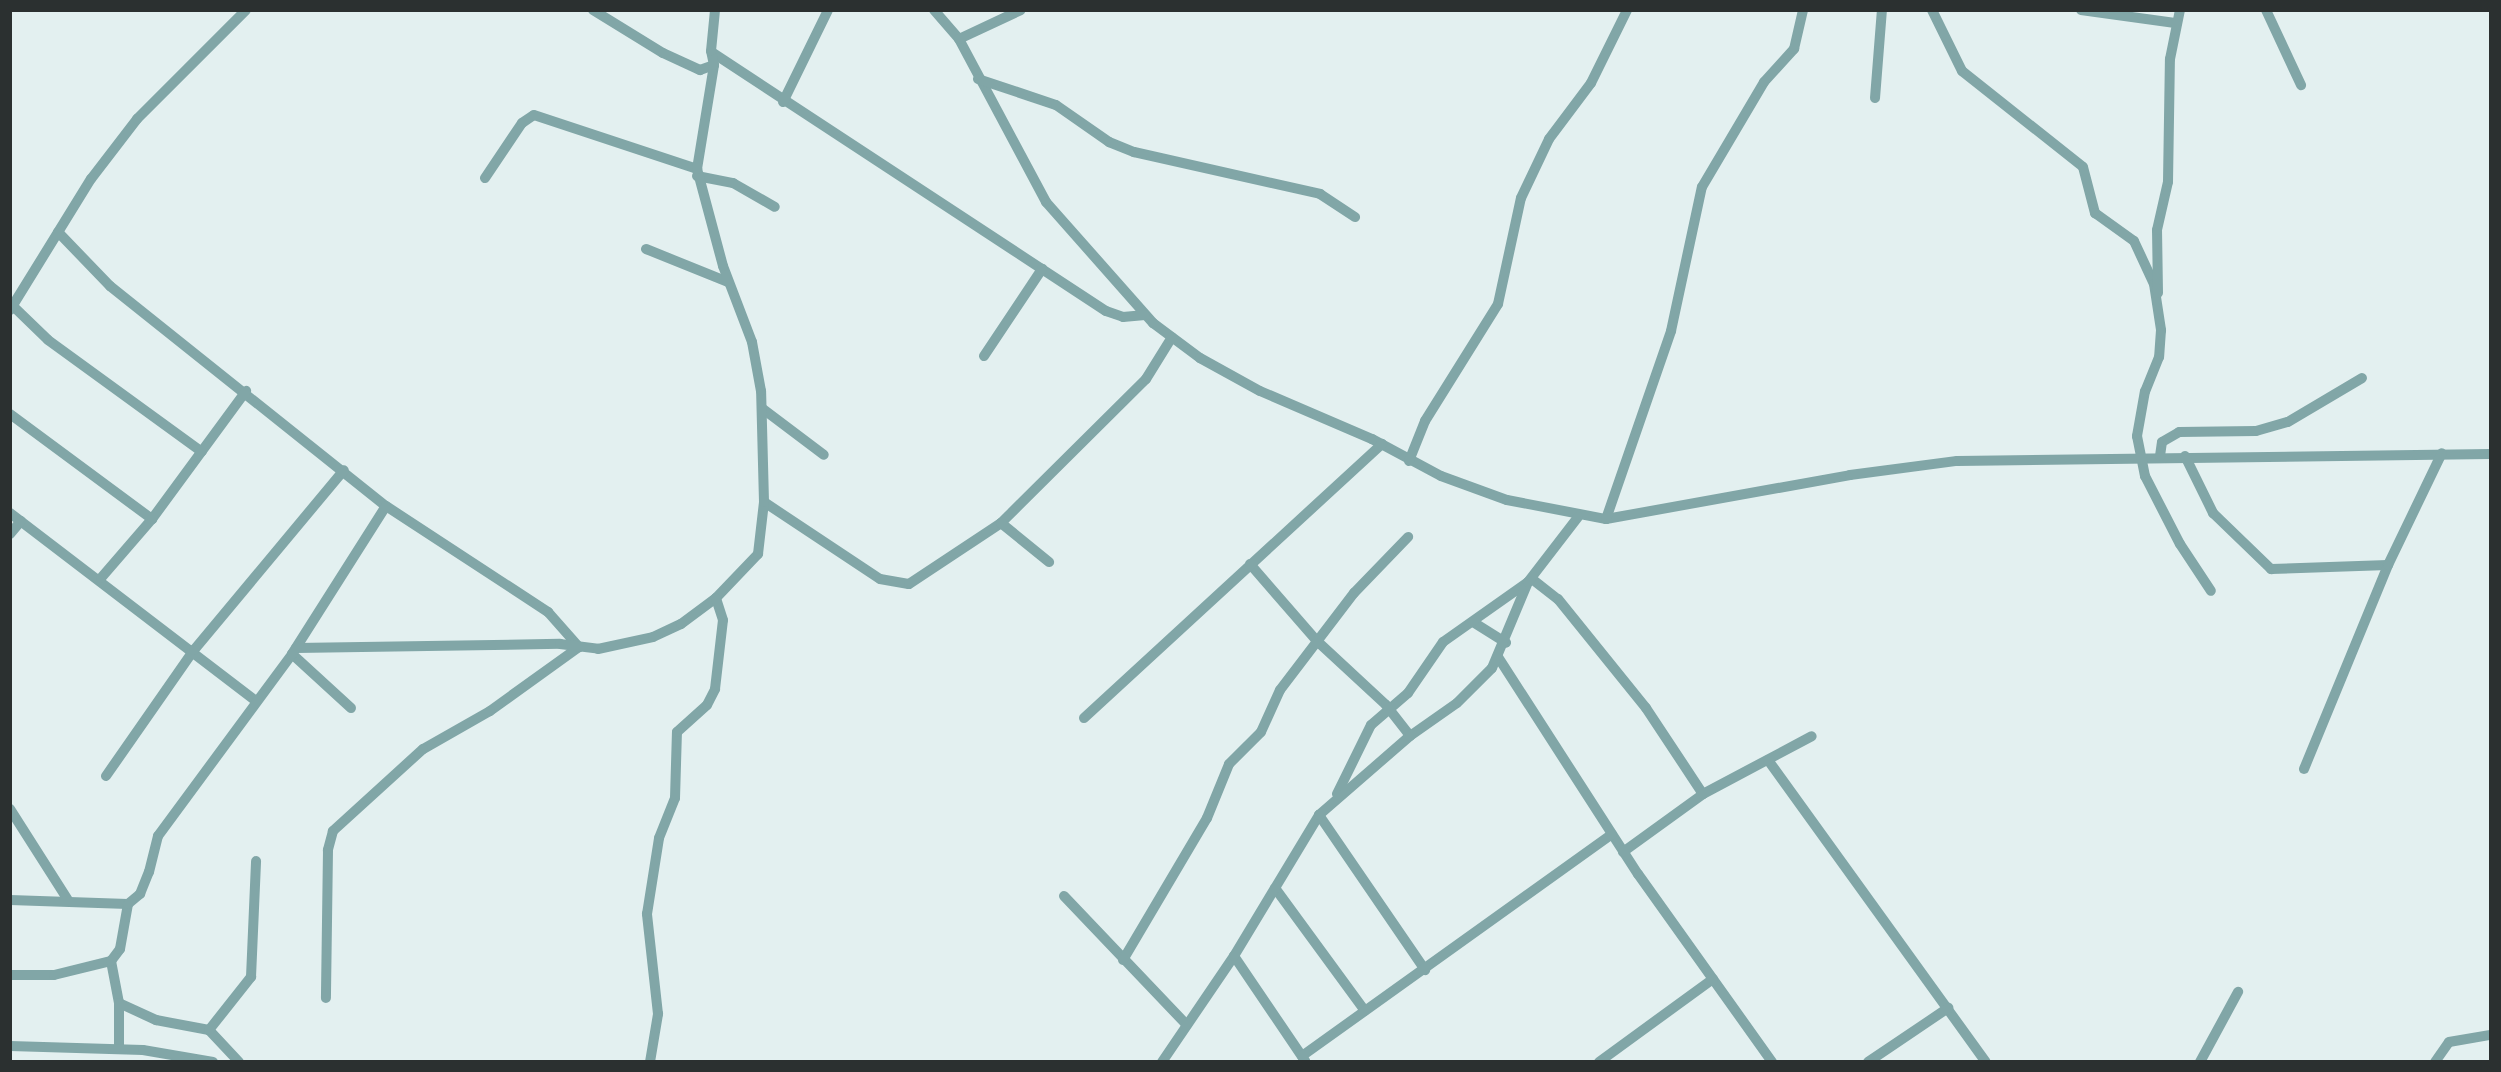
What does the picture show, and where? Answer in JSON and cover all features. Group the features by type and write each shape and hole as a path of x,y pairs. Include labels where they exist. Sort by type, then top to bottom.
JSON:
{"street":[{"path":"202,452 48,340 12,309 58,232 137,118 246,10"},
{"path":"593,10 663,53 700,70 714,65"},
{"path":"294,651 579,647 598,649 668,632 716,598 758,554 764,502 763,409 752,342 728,282 697,172 714,65 711,51 715,10"},
{"path":"783,102 828,10"},
{"path":"934,10 959,39 978,79 1046,202 1145,315 1172,337 1228,375 1382,444 1409,461 1472,489 1578,517 1606,519 1926,464 2142,456 2397,458 2442,453 2490,454"},
{"path":"959,39 1021,10"},
{"path":"1409,461 1425,421 1498,304 1521,198 1549,139 1591,83 1627,10"},
{"path":"1606,519 1671,331 1702,187 1764,82 1794,49 1803,10"},
{"path":"1875,98 1882,10"},
{"path":"1932,10 1962,71 1976,86 2028,120 2083,167 2095,213 2134,241 2157,297"},
{"path":"2081,10 2175,23"},
{"path":"2180,10 2175,23 2170,59 2168,182 2157,230 2159,357 2141,408 2137,436 2145,476 2160,506 2211,591"},
{"path":"2266,10 2301,86"},
{"path":"711,51 783,102 1115,316 1145,315"},
{"path":"978,79 1056,105 1109,142 1134,152 1320,194 1355,217"},
{"path":"485,178 522,123 534,115 733,183 775,207"},
{"path":"58,232 111,286 246,391 386,506 548,612 579,647"},
{"path":"646,249 728,282"},
{"path":"984,356 1042,268"},
{"path":"764,502 823,545 897,585 920,578 1001,523 1146,379 1172,337"},
{"path":"2160,456 2162,442 2179,432 2256,431 2288,422 2362,378"},
{"path":"101,578 152,519 246,391"},
{"path":"763,409 824,454"},
{"path":"10,414 152,519"},
{"path":"1084,718 1382,444"},
{"path":"2304,770 2388,565 2442,453"},
{"path":"2185,456 2213,513 2271,569 2388,565"},
{"path":"106,776 194,650 345,471"},
{"path":"10,975 54,975 111,961 120,950 128,904 140,894 149,872 158,836 294,651 386,506"},
{"path":"10,513 101,578 256,701"},
{"path":"1162,1062 1234,956 1319,815 1336,797 1410,736 1456,703 1498,657 1506,643 1530,581 1578,517"},
{"path":"10,534 21,521"},
{"path":"1001,523 1049,562"},
{"path":"1123,960 1207,818 1229,764 1261,732 1280,690 1317,641 1382,560 1408,537"},
{"path":"1250,564 1317,641 1391,711 1410,736"},
{"path":"1336,797 1371,725 1391,711 1443,642 1530,581"},
{"path":"1530,581 1558,599 1646,708 1703,794"},
{"path":"650,1062 658,1014 647,914 659,838 675,798 677,732 707,705 715,689 723,620 716,598"},
{"path":"1473,622 1506,643"},
{"path":"326,998 328,850 333,831 423,749 490,711 579,647"},
{"path":"294,651 351,708"},
{"path":"1498,657 1623,852 1772,1062"},
{"path":"1623,852 1703,794 1812,736"},
{"path":"1768,760 1986,1062"},
{"path":"10,808 68,900"},
{"path":"1319,815 1425,970"},
{"path":"1234,956 1304,1059 1365,1011 1612,834"},
{"path":"209,1030 251,977 256,861"},
{"path":"1275,888 1365,1011"},
{"path":"1064,896 1123,960 1187,1024"},
{"path":"10,900 68,900 128,904"},
{"path":"111,961 119,1004 120,1048"},
{"path":"1599,1062 1713,979"},
{"path":"2200,1062 2238,992"},
{"path":"119,1004 162,1022 209,1030 239,1062"},
{"path":"1868,1062 1948,1008"},
{"path":"2435,1062 2449,1042 2490,1035"},
{"path":"10,1046 120,1048 195,1055 213,1062"}]}
